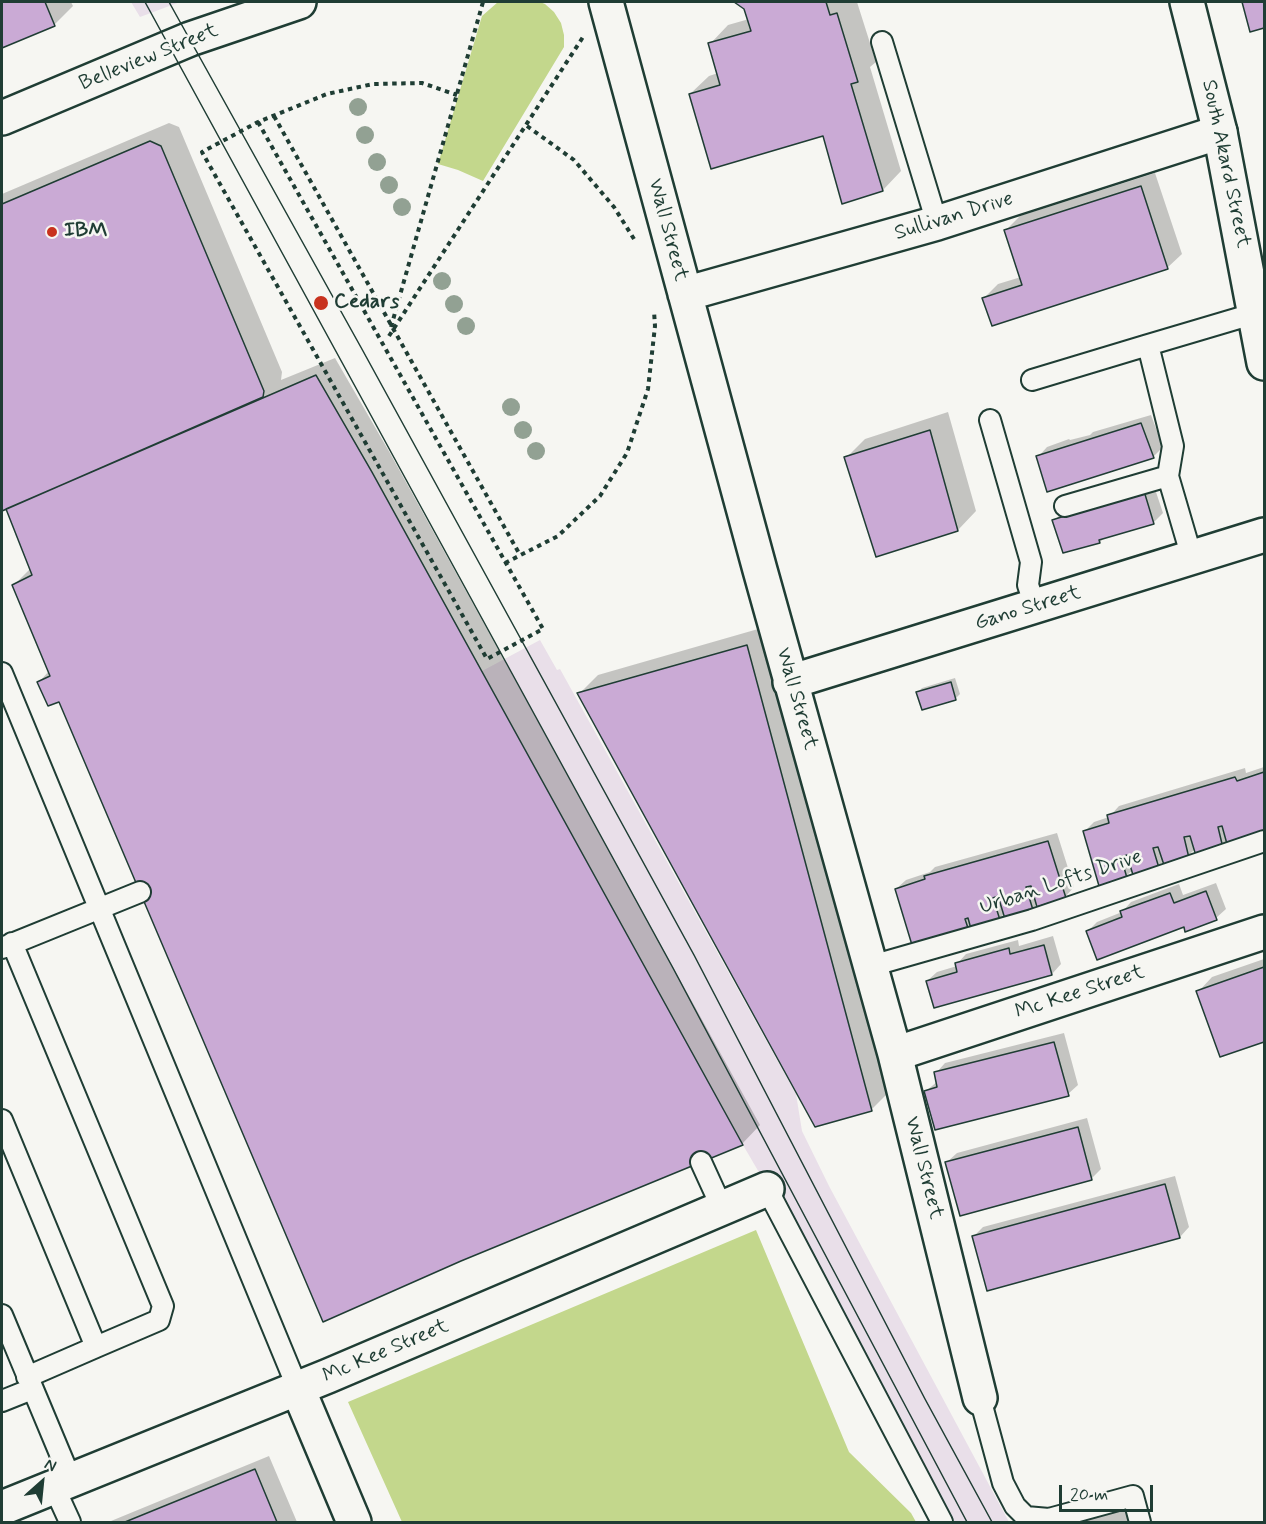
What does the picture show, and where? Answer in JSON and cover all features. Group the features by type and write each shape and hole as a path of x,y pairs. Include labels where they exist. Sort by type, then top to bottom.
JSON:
{"street":[{"name":"Belleview Street","path":"2,118 190,39 299,2"},
{"name":"Wall Street","path":"606,2 790,682 895,1054 980,1398"},
{"name":"South Akard Street","path":"1187,2 1256,273 1256,313 1264,363"},
{"name":"Sullivan Drive","path":"684,294 937,223 1220,132"},
{"name":"Gano Street","path":"790,682 1264,535"},
{"name":"Mc Kee Street","path":"895,1054 1264,932"},
{"name":"Mc Kee Street","path":"2,1508 298,1389 767,1189"},
{"path":"298,1389 354,1522"}],"lane":[{"path":"882,42 937,223"},
{"path":"1032,380 1256,313"},
{"path":"1148,345 1173,446 1168,476 1192,558"},
{"path":"990,420 1030,562 1028,585 1035,606"},
{"path":"1065,506 1168,476"},
{"path":"2,673 298,1389"},
{"name":"Urban Lofts Drive","path":"871,966 1032,920 1264,841"},
{"path":"2,1401 96,1347 159,1320 163,1306 7,945 99,906 140,892"},
{"path":"2,1120 96,1347"},
{"path":"701,1162 722,1208"},
{"path":"767,1189 942,1522"},
{"path":"2,1315 30,1383 63,1483 70,1522"},
{"path":"980,1398 1003,1483 1015,1506 1026,1517 1049,1519 1133,1496 1140,1522"}],"path":[{"path":"381,340 389,336 392,328 483,2"},
{"path":"392,328 527,126 583,37 586,49"},
{"path":"258,122 543,629 487,659 202,152 258,122 327,94 373,84 422,83 457,95"},
{"path":"274,116 520,555"},
{"path":"527,126 574,160 614,207 638,246"},
{"path":"505,563 558,536 600,496 627,453 648,389 655,326 653,306"}],"shaded area":[{"path":"131,2 180,2 140,17"},
{"path":"540,640 557,670 560,669 796,1094 802,1131 829,1186 1009,1522 950,1522 812,1263 743,1145 482,671"}],"green space":[{"path":"498,2 545,4 561,23 564,47 483,181 438,164 482,16"},
{"path":"756,1230 849,1452 911,1513 916,1522 402,1522 348,1402"}],"building":[{"path":"2,2 45,2 55,26 2,48"},
{"path":"734,2 826,2 830,15 837,13 858,82 851,84 883,191 842,204 823,136 711,169 689,94 720,85 708,43 751,31 744,9"},
{"path":"1242,2 1264,2 1264,28 1250,32"},
{"path":"150,141 161,146 264,391 263,397 2,511 2,204"},
{"path":"1141,186 1168,269 992,326 982,298 1022,285 1004,230"},
{"path":"316,375 372,472 743,1145 461,1261 323,1322 59,702 48,706 37,682 50,676 12,585 32,575 6,509"},
{"path":"1141,423 1154,458 1047,492 1036,456"},
{"path":"930,430 958,531 876,557 844,457"},
{"path":"1144,491 1154,524 1063,553 1052,520"},
{"path":"747,645 872,1111 815,1127 577,693"},
{"path":"951,682 956,700 922,710 916,692"},
{"path":"1264,772 1264,833 1227,844 1222,826 1218,827 1223,848 1196,856 1190,836 1184,837 1189,858 1164,865 1158,847 1153,848 1159,868 1133,875 1127,855 1121,857 1127,878 1099,886 1083,831 1109,823 1107,815 1235,777 1237,781"},
{"path":"1048,841 1066,898 1037,907 1031,886 1026,887 1033,910 1005,919 998,896 993,898 1000,920 971,929 968,918 965,919 968,928 912,945 895,889 925,879 924,876"},
{"path":"1206,891 1217,920 1185,932 1184,927 1097,960 1086,931 1122,917 1120,911 1170,893 1174,903"},
{"path":"1044,945 1052,975 934,1008 926,981 957,972 955,963 1009,948 1010,954"},
{"path":"1264,967 1264,1042 1220,1057 1196,991"},
{"path":"1054,1042 1069,1096 935,1130 924,1091 937,1087 934,1072"},
{"path":"1078,1127 1092,1180 960,1216 945,1162"},
{"path":"1165,1184 1180,1238 987,1291 972,1236"},
{"path":"255,1469 277,1522 125,1522"}],"tram line":[{"path":"145,2 673,968 967,1522"},
{"path":"169,2 694,955 925,1399 992,1522"}],"place":[{"name":"IBM","path":"52,232"},
{"name":"Cedars","path":"321,303"}]}
